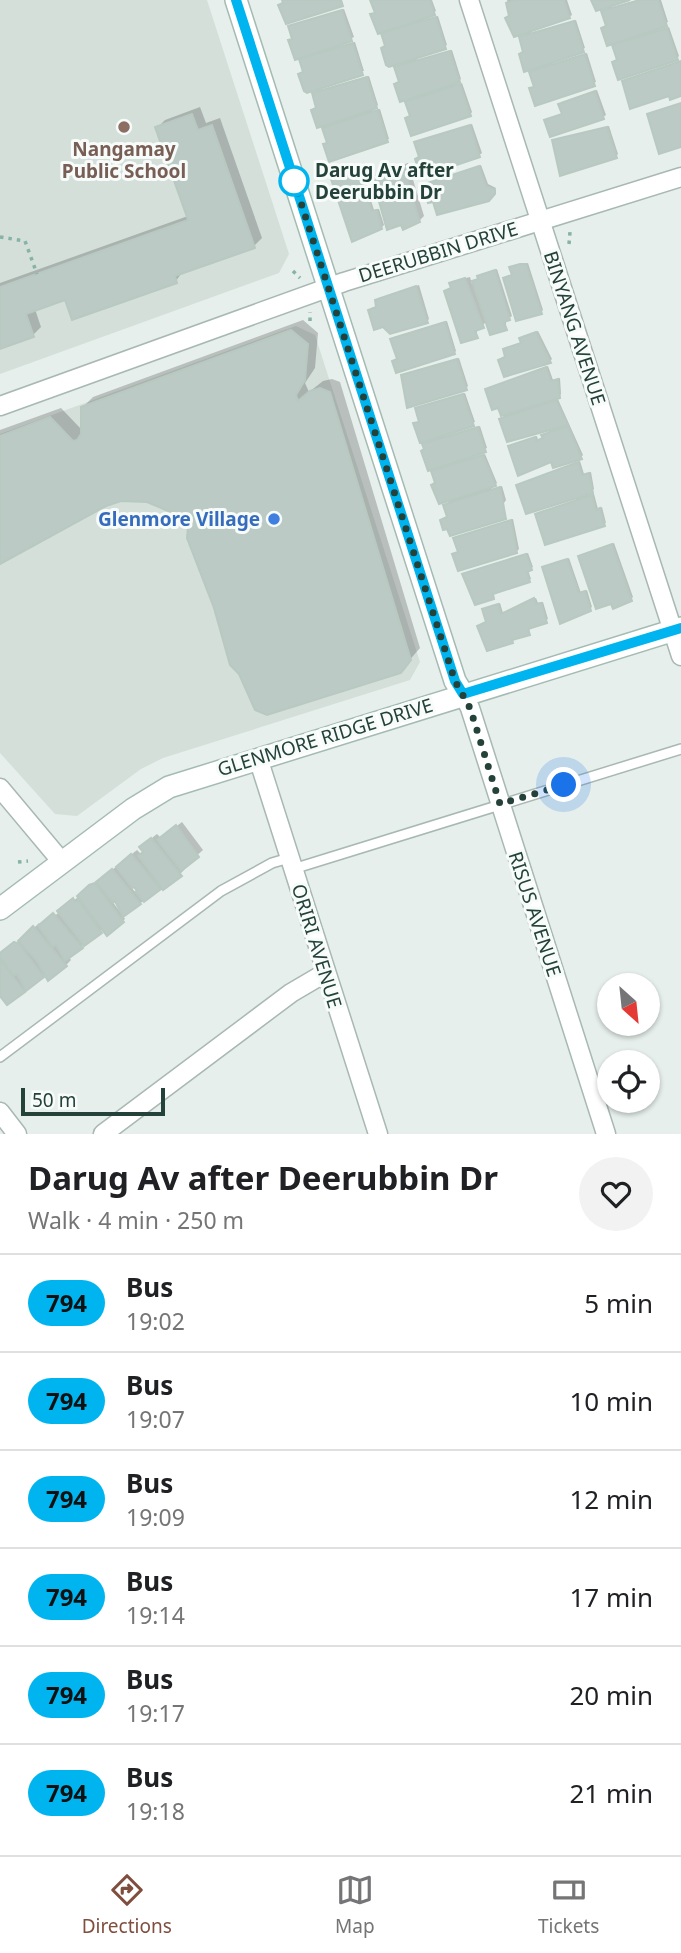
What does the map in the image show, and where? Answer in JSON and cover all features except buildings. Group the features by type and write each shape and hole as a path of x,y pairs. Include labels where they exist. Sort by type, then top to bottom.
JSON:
{"street":[{"path":"236,0 455,681 463,694"},
{"name":"BINYANG AVENUE","path":"469,0 677,629 681,656"},
{"name":"DEERUBBIN DRIVE","path":"0,406 328,287 681,177"},
{"name":"GLENMORE RIDGE DRIVE","path":"0,909 150,797 190,779 677,629"},
{"name":"RISUS AVENUE","path":"463,694 606,1134"},
{"name":"ORIRI AVENUE","path":"258,758 378,1134"},
{"path":"0,788 62,862"},
{"path":"103,1134 291,993 325,973"},
{"path":"0,1112 17,1134"}],"lane":[{"path":"0,1057 221,891 272,863 291,864 681,749"}],"path":[{"path":"570,232 570,250"},
{"path":"0,237 25,241 37,274"},
{"path":"293,271 300,278"},
{"path":"310,310 310,321"}],"shaded area":[{"name":"Nangamay Public School","path":"0,0 207,0 289,254 279,273 0,374"},
{"path":"296,326 315,335 420,662 410,680 163,758 141,769 77,816 55,814 0,753 0,434"}],"bus line":[{"name":"794","path":"236,0 455,681 463,694 681,628"}],"place":[{"name":"Nangamay Public School","path":"124,127"},
{"name":"Darug Av after Deerubbin Dr","path":"294,181"},
{"name":"Glenmore Village","path":"274,519"}],"route":[{"path":"294,181 455,681 470,708 500,804 564,785"}]}
